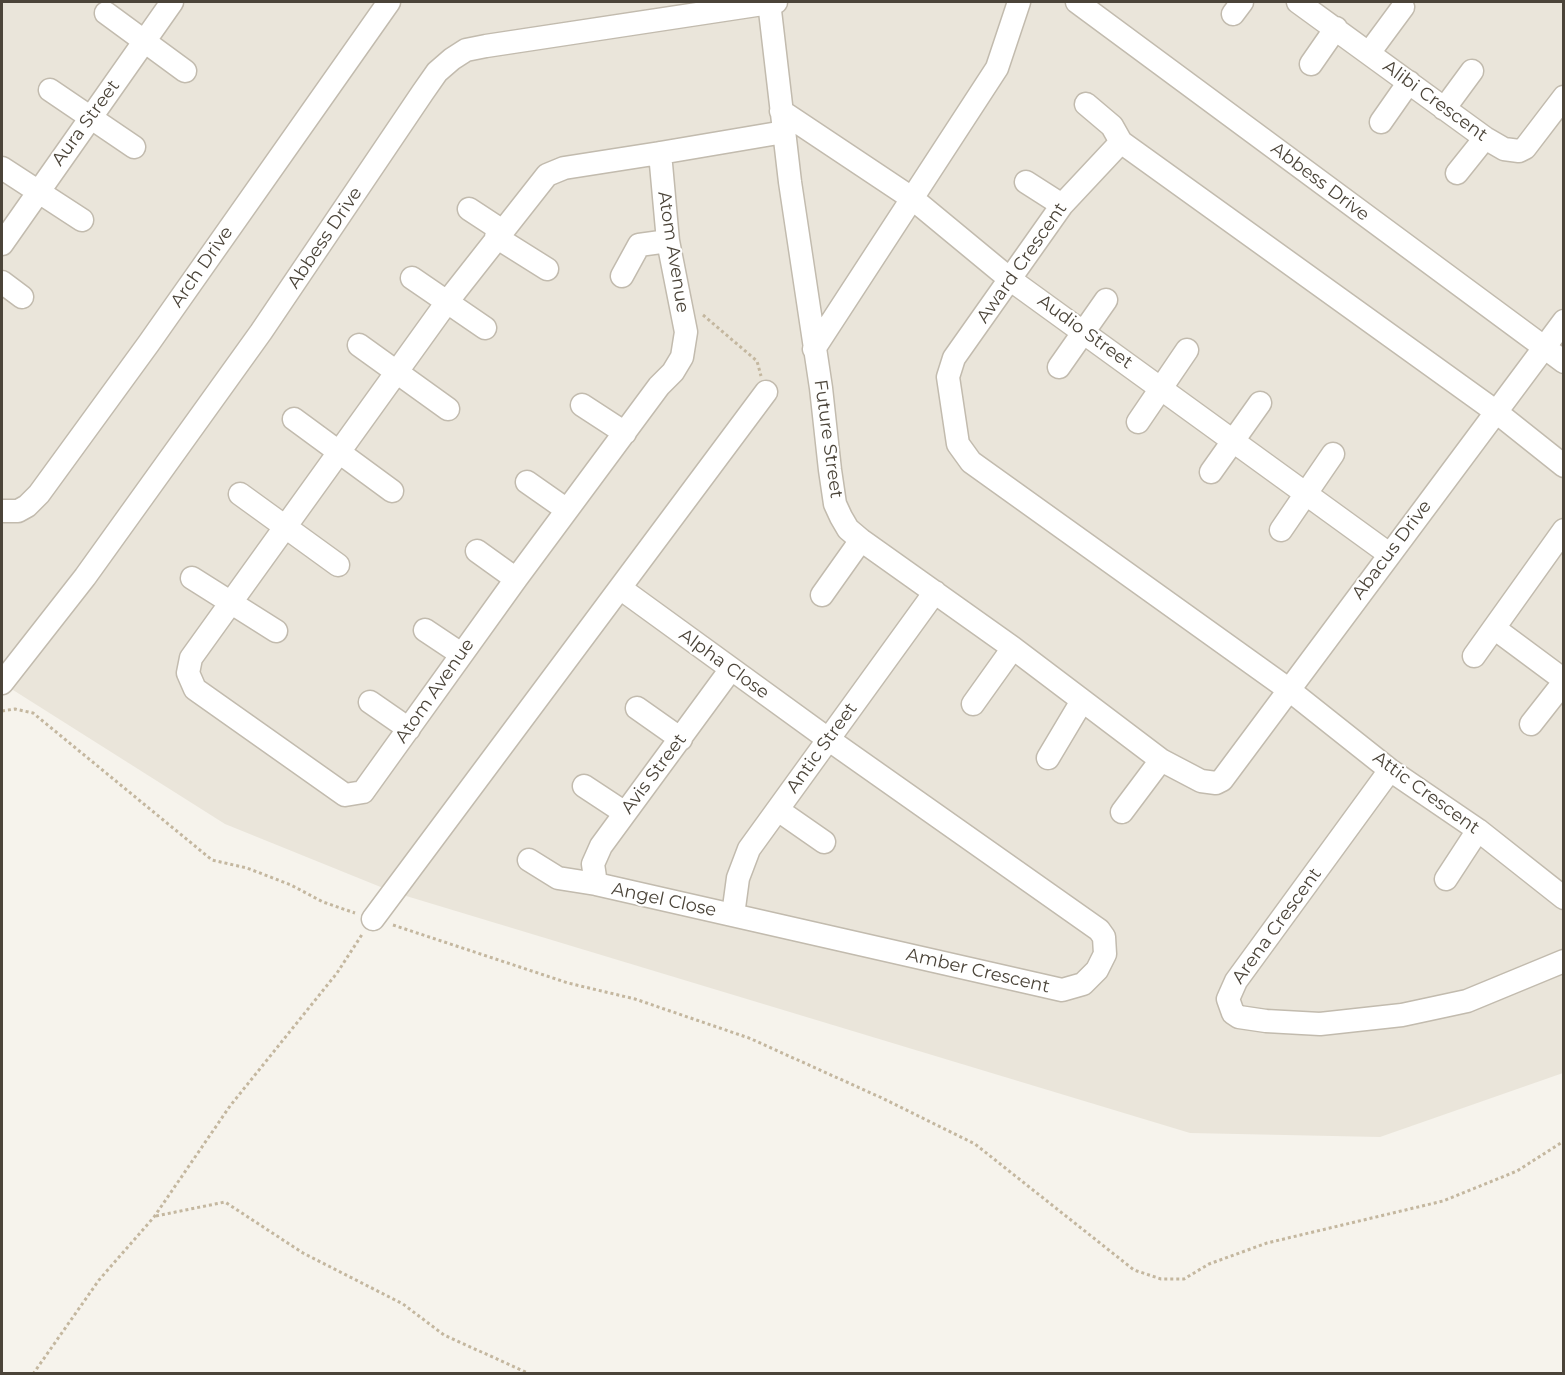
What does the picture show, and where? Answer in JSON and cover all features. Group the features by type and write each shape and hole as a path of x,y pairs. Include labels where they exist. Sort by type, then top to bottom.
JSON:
{"street":[{"name":"Aura Street","path":"2,244 172,2"},
{"name":"Arch Drive","path":"2,512 18,512 27,507 39,494 149,343 389,2"},
{"name":"Abbess Drive","path":"2,684 85,577 268,322 437,72 466,50 772,2"},
{"name":"Future Street","path":"772,2 782,122 835,504 848,529 1013,648 1161,760 1201,782 1216,783 1222,780"},
{"path":"814,349 997,68 1019,2"},
{"name":"Abbess Drive","path":"1077,2 1563,362"},
{"name":"Alibi Crescent","path":"1298,2 1444,109 1504,149 1525,148 1563,97"},
{"path":"1369,53 1403,8"},
{"path":"106,13 185,71"},
{"path":"1311,64 1336,28"},
{"path":"1444,109 1472,71"},
{"path":"1381,122 1409,82"},
{"path":"50,90 134,147"},
{"path":"1086,104 1112,126 1121,142 1495,411 1563,466"},
{"path":"660,153 782,122"},
{"name":"Audio Street","path":"782,122 913,198 1011,280 1389,554"},
{"path":"1457,173 1485,138"},
{"name":"Award Crescent","path":"1121,142 1062,205 954,358 949,372 948,392 958,444 971,462 1288,689"},
{"name":"Atom Avenue","path":"660,153 668,241 686,332 682,357 516,579 363,792 350,796 328,785 195,689 188,673 191,658 447,302 499,234 552,171 660,153"},
{"path":"2,168 82,220"},
{"path":"1026,182 1062,205"},
{"path":"469,209 499,234 547,268"},
{"path":"622,276 639,245 668,241"},
{"path":"412,278 485,328"},
{"path":"2,282 22,297"},
{"path":"1059,367 1106,300"},
{"name":"Abacus Drive","path":"1222,780 1563,321"},
{"path":"359,345 448,409"},
{"path":"1138,422 1187,350"},
{"path":"373,919 766,392"},
{"path":"1211,472 1260,403"},
{"path":"582,405 625,433"},
{"path":"294,419 392,491"},
{"path":"1281,530 1333,454"},
{"path":"527,482 567,510"},
{"path":"240,494 338,565"},
{"path":"1474,657 1563,530"},
{"path":"822,595 861,540"},
{"path":"477,551 516,579"},
{"path":"192,578 276,631"},
{"name":"Alpha Close","path":"620,588 828,739"},
{"name":"Antic Street","path":"733,915 742,862 935,592"},
{"path":"1494,628 1563,681 1532,724"},
{"path":"425,630 461,654"},
{"path":"974,704 1013,648"},
{"name":"Avis Street","path":"596,884 594,858 731,669"},
{"name":"Attic Crescent","path":"1288,689 1390,770 1478,830 1563,898"},
{"path":"1048,758 1082,701"},
{"path":"370,702 409,729"},
{"path":"637,708 681,739"},
{"name":"Amber Crescent","path":"733,915 1062,990 1083,984 1097,970 1106,950 1104,937 1099,930 828,739"},
{"path":"1122,812 1161,760"},
{"name":"Arena Crescent","path":"1390,770 1236,981 1228,999 1233,1013 1239,1017 1266,1021 1320,1024 1402,1015 1467,1001 1563,962"},
{"path":"584,786 625,813"},
{"path":"778,810 824,842"},
{"path":"1446,879 1478,830"},
{"name":"Angel Close","path":"529,860 558,878 596,884 733,915"}],"path":[{"path":"682,311 701,313 757,361 766,392"},
{"path":"2,711 15,709 33,713 213,860 247,868 291,885 323,902 373,919 568,983 635,999 749,1038 882,1098 975,1144 1134,1270 1161,1279 1184,1279 1209,1264 1267,1243 1443,1201 1517,1171 1563,1141"},
{"path":"33,1374 99,1280 154,1217 230,1106 337,973 373,919"},
{"path":"154,1217 225,1202 303,1253 403,1304 444,1335 530,1374"}],"shaded area":[{"path":"2,2 1563,2 1563,1073 1380,1137 1190,1133 393,892 225,824 2,683"}]}
